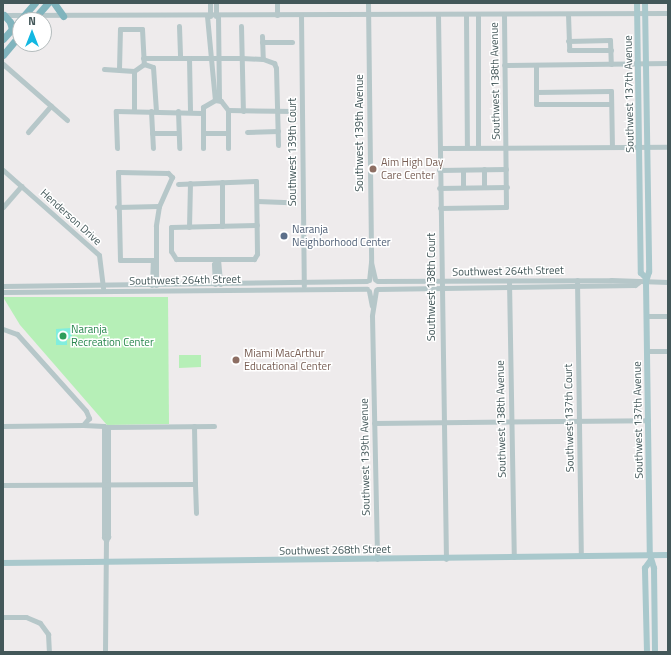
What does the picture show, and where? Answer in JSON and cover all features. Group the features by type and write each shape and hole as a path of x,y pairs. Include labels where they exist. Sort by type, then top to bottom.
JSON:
{"highway":[{"path":"27,12 35,3"},
{"path":"40,12 48,3"},
{"path":"54,3 63,16"},
{"path":"3,15 10,22 12,30 3,40"},
{"path":"3,55 12,44"}],"main road":[{"name":"Southwest 137th Avenue","path":"637,3 641,273 646,316 650,562 654,568 655,652"},
{"name":"Southwest 137th Avenue","path":"643,281 649,273 645,3"},
{"name":"Southwest 268th Street","path":"3,563 446,559 668,555"},
{"name":"Southwest 137th Avenue","path":"647,652 645,568 650,562"}],"street":[{"path":"210,3 209,16 213,79 217,100 228,110 294,112"},
{"path":"216,3 219,58 217,100"},
{"path":"277,3 277,15"},
{"name":"Southwest 139th Avenue","path":"368,3 371,262 368,290 372,306 377,559"},
{"path":"52,17 668,13"},
{"path":"478,14 478,147"},
{"name":"Southwest 138th Avenue","path":"440,208 506,207 507,187 504,14"},
{"path":"568,14 568,48 572,51 611,50"},
{"name":"Southwest 139th Court","path":"301,15 304,286"},
{"name":"Southwest 138th Court","path":"438,15 440,148 439,188 446,559"},
{"path":"466,15 467,147"},
{"path":"179,26 180,58"},
{"path":"241,26 243,111"},
{"path":"119,69 120,29 142,29 144,61"},
{"path":"262,36 262,59"},
{"path":"568,41 610,40 611,64"},
{"path":"262,42 292,42"},
{"path":"134,111 134,71 144,61 180,58 262,59 274,63 276,68 278,146"},
{"path":"189,58 190,111"},
{"path":"144,61 153,67 155,74 152,132 153,148"},
{"path":"3,64 67,120"},
{"path":"504,65 668,64"},
{"path":"536,65 536,104 611,104"},
{"path":"104,69 134,71"},
{"path":"213,79 219,79"},
{"path":"536,92 611,91 612,146"},
{"path":"203,148 202,113 204,106 217,100"},
{"path":"28,132 51,106"},
{"path":"228,110 228,148"},
{"path":"117,148 116,111 190,111 202,113"},
{"path":"178,111 179,148"},
{"path":"247,132 278,131"},
{"path":"152,132 178,133"},
{"path":"202,133 228,133"},
{"path":"440,148 612,146 668,147"},
{"path":"484,169 484,187"},
{"path":"439,170 506,169"},
{"name":"Henderson Drive","path":"3,170 99,255 103,288"},
{"path":"463,170 463,187"},
{"path":"154,260 120,260 117,207 118,172 168,173 172,177 160,206 154,260 154,285"},
{"path":"178,184 256,181 257,201 257,225 257,254 254,259 176,259 171,251 171,227 257,225"},
{"path":"222,182 222,226"},
{"path":"189,227 190,183"},
{"path":"3,207 21,186"},
{"path":"439,188 507,187"},
{"path":"257,201 290,202"},
{"path":"117,207 160,206"},
{"path":"217,284 218,259"},
{"name":"Southwest 139th Avenue","path":"371,262 377,289 372,306"},
{"name":"Southwest 264th Street","path":"3,286 103,288 304,286 368,280 441,284 577,283 634,280 668,282"},
{"name":"Southwest 137th Court","path":"577,283 581,556"},
{"name":"Southwest 264th Street","path":"3,292 154,285 217,284 304,286 368,290 441,284"},
{"name":"Southwest 138th Avenue","path":"509,284 514,557"},
{"path":"646,316 668,316"},
{"path":"3,329 14,332 86,412 85,424"},
{"path":"647,351 668,351"},
{"path":"374,423 648,420"},
{"path":"3,426 85,424 106,427 214,426"},
{"path":"194,426 196,513"},
{"path":"105,652 106,540 104,537 106,427"},
{"path":"3,485 195,484"},
{"path":"3,617 33,619 45,628 49,652"}],"shaded area":[{"path":"3,297 168,297 169,424 107,425 20,325"},
{"path":"71,328 72,338 67,339 67,345 56,345 56,329"},
{"path":"179,355 201,355 201,367 179,368"}],"place":[{"name":"Aim High Day Care Center","path":"373,169"},
{"name":"Naranja Neighborhood Center","path":"284,236"},
{"name":"Naranja Recreation Center","path":"63,336"},
{"name":"Miami MacArthur Educational Center","path":"236,360"}]}
